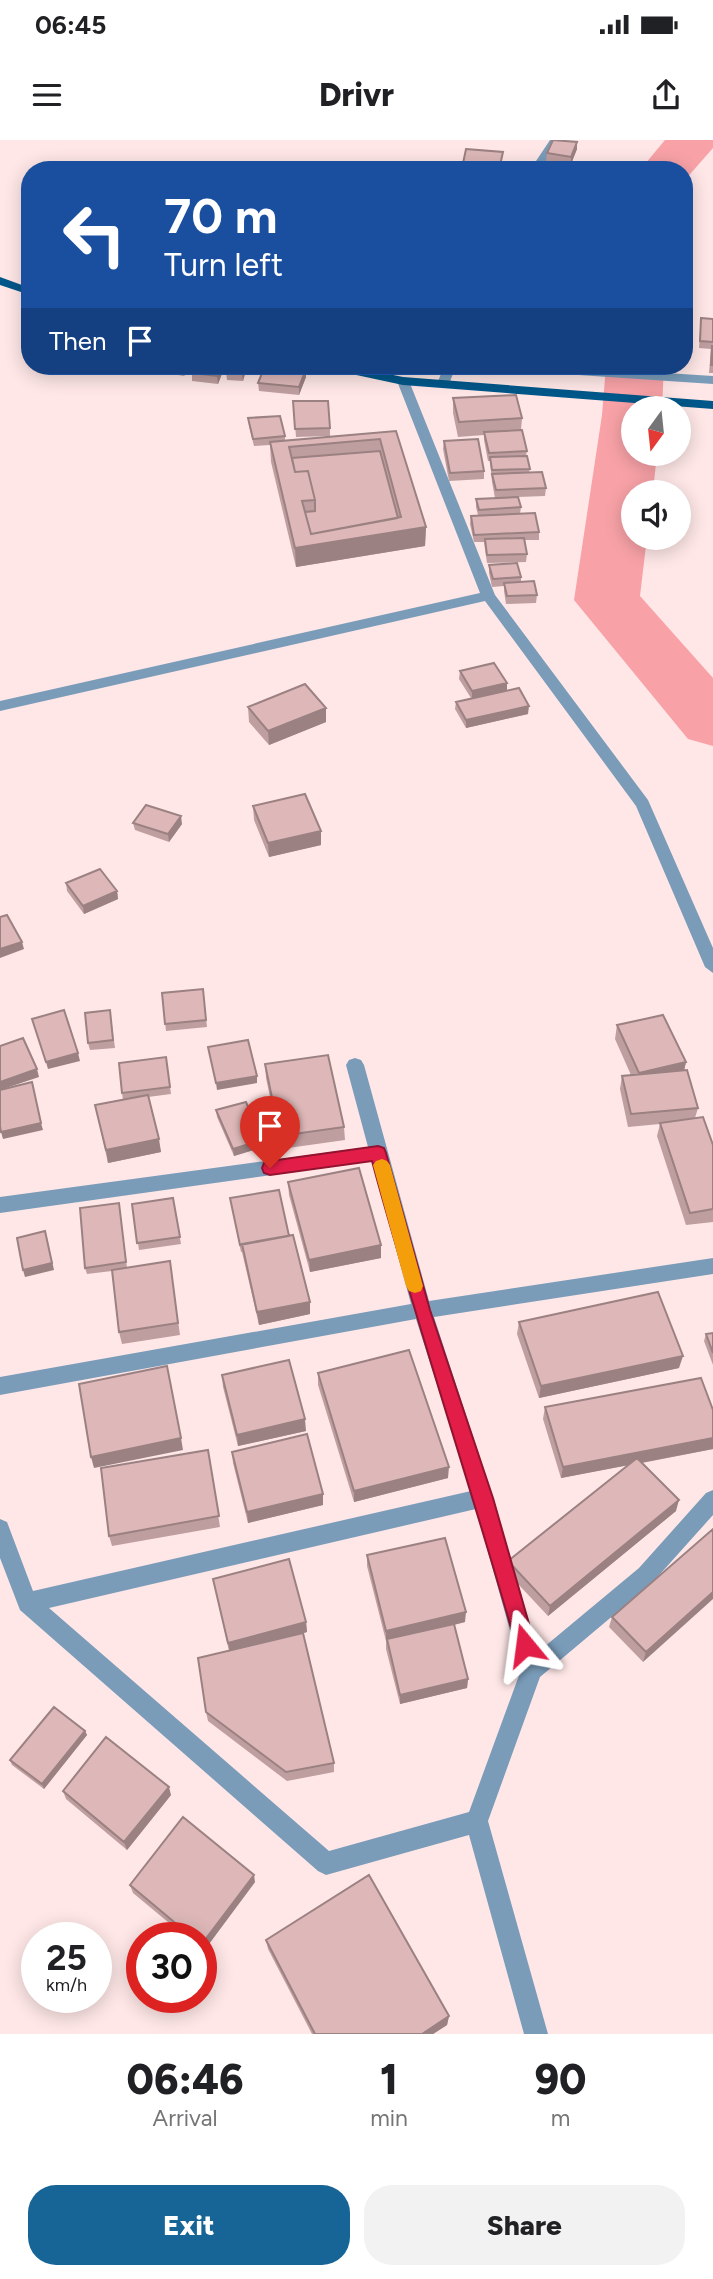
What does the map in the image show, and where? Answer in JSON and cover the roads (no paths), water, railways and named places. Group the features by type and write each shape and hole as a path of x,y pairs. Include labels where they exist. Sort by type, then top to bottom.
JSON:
{"main road":[{"path":"0,281 21,289"},
{"path":"375,375 403,381 710,405"}],"street":[{"path":"541,161 555,140"},
{"path":"443,384 446,375"},
{"path":"634,375 712,380"},
{"path":"403,381 488,596 643,804 713,967"},
{"path":"0,706 488,596"},
{"path":"355,1065 422,1310 483,1498 532,1670"},
{"path":"0,1205 378,1153"},
{"path":"0,1386 422,1310 713,1266"},
{"path":"27,1603 483,1498"},
{"path":"536,2034 477,1821 532,1670 646,1575 713,1500"},
{"path":"0,1529 27,1603 326,1863 477,1821"}],"waterway":[{"path":"674,161 693,140"},
{"path":"634,375 632,415 607,600 713,722"}]}
